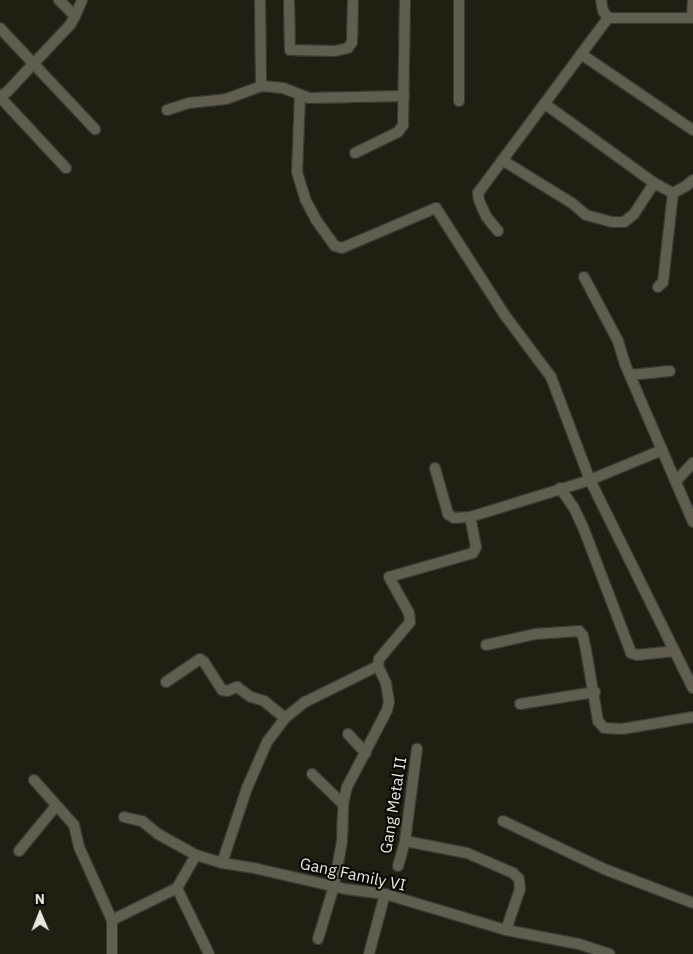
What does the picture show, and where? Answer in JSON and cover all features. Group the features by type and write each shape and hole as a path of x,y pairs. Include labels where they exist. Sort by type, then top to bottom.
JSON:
{"street":[{"path":"59,0 75,16"},
{"path":"66,168 0,97 35,64 70,25 82,0"},
{"path":"260,0 261,86"},
{"path":"288,0 290,50 335,51 348,48 352,42 353,0"},
{"path":"355,153 398,132 405,120 405,0"},
{"path":"459,0 459,100"},
{"path":"601,0 603,11 608,18"},
{"path":"608,18 693,18 693,0"},
{"path":"498,231 486,216 478,195 608,18"},
{"path":"0,28 95,129"},
{"path":"581,54 693,130"},
{"path":"167,110 189,102 226,99 261,86 283,88 300,95 325,98 404,96"},
{"path":"300,95 297,172 300,184 316,220 335,246 342,248 436,208 504,314 551,377 590,480 693,688"},
{"path":"545,104 654,183 674,193"},
{"path":"502,160 572,203 586,215 612,222 624,222 634,214 654,183"},
{"path":"674,193 693,180"},
{"path":"658,287 663,282 674,193"},
{"path":"584,277 618,341 630,375 693,522"},
{"path":"630,375 670,370"},
{"path":"435,468 448,514 454,518 470,517 590,480 662,450"},
{"path":"676,481 693,463"},
{"path":"560,488 574,508 583,527 631,652 637,655 674,651"},
{"path":"318,939 334,886 342,841 343,804 347,787 366,753 389,702 386,683 378,666 380,656 410,622 409,613 389,577 473,553 476,547 470,517"},
{"path":"486,645 535,634 579,631 583,636 595,692 598,721 604,728 610,730 693,717"},
{"path":"166,682 200,659 204,662 222,690 227,692 237,688 251,697 264,701 285,718"},
{"path":"222,863 246,788 267,742 285,718 305,702 378,666"},
{"path":"520,704 595,692"},
{"path":"348,734 366,753"},
{"name":"Gang Metal II","path":"398,866 405,841 417,749"},
{"path":"312,774 343,804"},
{"path":"34,780 74,825 79,847 112,920 112,954"},
{"path":"18,850 56,806"},
{"name":"Gang Family VI","path":"124,817 142,820 158,834 196,856 334,886 385,894 506,930 579,944 609,954"},
{"path":"503,821 604,869 662,893 693,903"},
{"path":"405,841 467,853 513,873 519,879 520,889 506,930"},
{"path":"112,920 178,888 196,856"},
{"path":"178,888 209,954"},
{"path":"369,954 385,894"}]}
